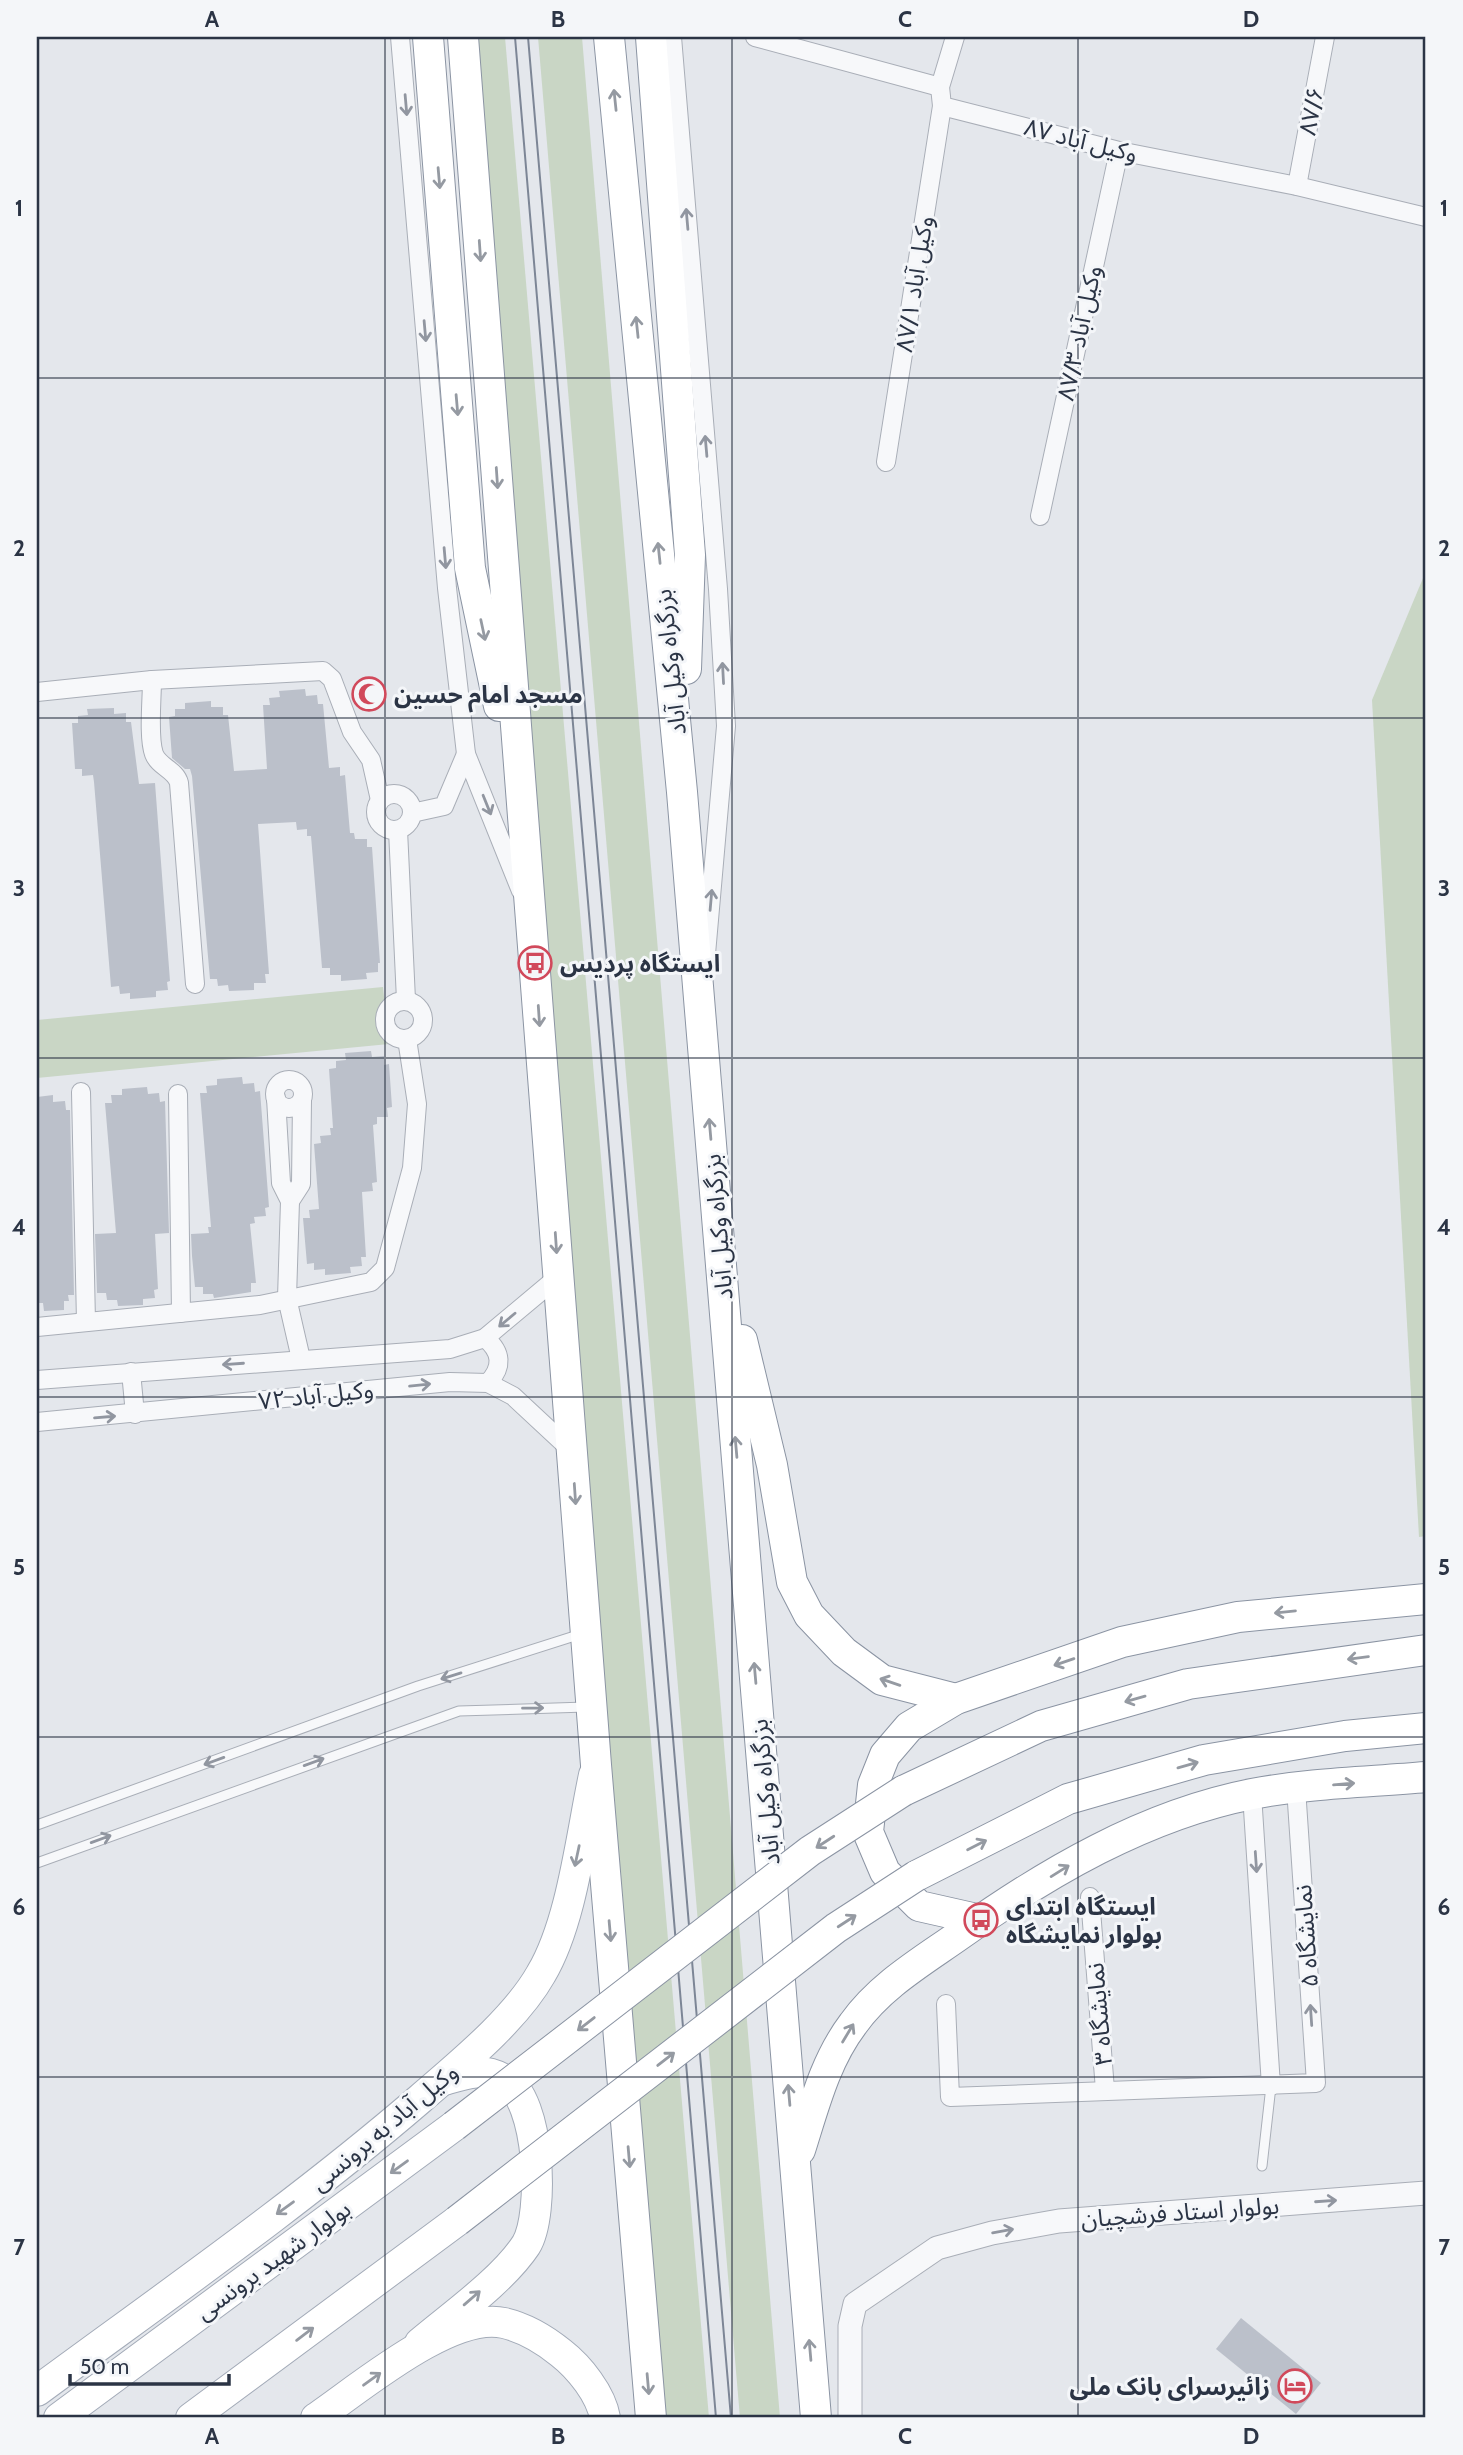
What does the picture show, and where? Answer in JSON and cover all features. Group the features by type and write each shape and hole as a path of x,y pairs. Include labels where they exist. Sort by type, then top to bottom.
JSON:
{"main road":[{"path":"428,37 470,568 524,826"},
{"path":"463,37 596,1765 651,2418"},
{"name":"بزرگراه وکیل آباد","path":"609,37 682,792 816,2418"},
{"path":"651,37 690,555 682,792"},
{"path":"720,1246 772,1465 792,1582 809,1615 844,1652 882,1680 956,1699"},
{"path":"981,1920 919,1906 885,1872 868,1832 873,1785 884,1755 909,1727 956,1699 1122,1642 1238,1617 1426,1599"},
{"name":"بولوار شهید برونسی","path":"59,2418 454,2126 810,1852 903,1791 1041,1726 1188,1684 1426,1650"},
{"path":"191,2418 457,2221 836,1928 916,1876 1068,1799 1204,1760 1345,1736 1426,1728"},
{"name":"وکیل آباد به برونسی","path":"37,2391 337,2170 441,2081 511,2013 541,1974 565,1914 596,1765"},
{"path":"795,2164 826,2069 853,2024 882,1990 981,1920 1072,1863 1170,1816 1252,1794 1426,1777"},
{"path":"316,2418 420,2343 502,2272 526,2244 538,2213 530,2114 508,2080 476,2070 441,2081"},
{"path":"420,2343 480,2323 503,2322 544,2339 578,2367 605,2418"}],"street":[{"path":"400,37 447,589 466,754 531,918"},
{"path":"672,37 717,575 726,726 701,1017"},
{"path":"755,37 940,86"},
{"path":"942,106 940,86 955,37"},
{"name":"۸۷/۶","path":"1297,186 1325,37"},
{"name":"وکیل آباد ۸۷","path":"942,106 1119,151 1297,186 1426,217"},
{"name":"وکیل آباد ۸۷/۱","path":"886,462 942,106"},
{"name":"وکیل آباد ۸۷/۳","path":"1040,516 1119,151"},
{"path":"37,692 152,680 323,671 332,679 352,732 371,760 380,800"},
{"path":"152,680 153,751 160,764 174,774 179,783 195,984"},
{"path":"412,813 444,806 466,754"},
{"path":"389,794 400,795 409,802 412,813 408,824 398,830 387,829 378,822 375,811 380,800 389,794"},
{"path":"398,830 406,1000"},
{"path":"406,1000 419,1007 424,1022 415,1036 407,1039 393,1036 384,1019 391,1006 406,1000"},
{"path":"37,1327 260,1305 371,1282 385,1268 412,1168 417,1104 407,1039"},
{"path":"289,1201 300,1184 302,1100 301,1085 294,1081 279,1084 276,1098 281,1183 289,1201 287,1298 301,1359"},
{"path":"81,1092 86,1322"},
{"path":"178,1094 181,1313"},
{"name":"۷۲ وکیل آباد","path":"37,1380 450,1349 485,1338 559,1276"},
{"path":"485,1338 495,1346 500,1360 497,1373 488,1383"},
{"path":"131,1372 135,1414"},
{"name":"۷۲ وکیل آباد","path":"37,1422 450,1382 488,1383 513,1396 572,1451"},
{"name":"نمایشگاه ۵","path":"1252,1794 1271,2086 1316,2083 1296,1788"},
{"name":"نمایشگاه ۳","path":"1090,1896 1105,2090"},
{"path":"946,2004 950,2097 1271,2086"},
{"name":"بولوار استاد فرشچیان","path":"850,2418 850,2326 855,2304 937,2248 992,2233 1059,2221 1426,2193"}],"lane":[{"path":"37,1825 418,1686 586,1632"},
{"path":"37,1863 459,1711 592,1707"},
{"path":"1262,2166 1271,2086"}],"green space":[{"path":"462,37 505,37 709,2418 664,2418"},
{"path":"538,37 582,37 780,2418 740,2418"},
{"path":"1426,571 1426,1536 1419,1537 1372,700"},
{"path":"383,987 389,1044 37,1078 37,1020"}],"building":[{"path":"305,689 306,696 317,695 318,704 323,704 329,768 340,767 340,776 345,775 350,833 354,833 355,839 367,839 367,847 372,847 380,963 378,972 366,973 367,979 341,981 341,975 330,975 330,968 322,968 311,836 307,836 307,829 297,830 296,822 258,824 269,974 265,974 266,983 254,983 254,990 229,991 228,985 218,986 217,979 210,979 192,776 190,769 185,769 172,758 169,717 175,716 175,709 185,709 185,703 211,701 211,707 223,707 223,715 228,715 234,771 267,769 263,705 270,705 269,698 280,697 279,691"},
{"path":"114,708 114,714 126,713 126,722 131,722 139,784 155,783 170,981 167,982 168,990 156,991 156,997 130,999 130,993 120,994 119,986 111,987 93,775 82,776 82,769 75,769 72,723 78,723 78,716 88,715 87,709"},
{"path":"371,1051 372,1057 384,1056 384,1065 389,1064 392,1107 387,1108 388,1117 377,1117 377,1124 373,1125 377,1182 372,1183 373,1191 362,1192 366,1257 361,1257 362,1266 350,1267 351,1273 325,1275 325,1269 314,1270 314,1263 307,1264 303,1218 310,1218 309,1210 319,1209 314,1144 321,1143 320,1136 331,1135 330,1128 333,1128 329,1069 336,1068 336,1061 346,1060 345,1053"},
{"path":"242,1077 243,1084 254,1083 255,1092 260,1091 269,1207 265,1208 266,1216 254,1217 255,1223 250,1224 256,1283 251,1283 251,1292 214,1298 213,1294 203,1294 203,1287 195,1287 192,1256 191,1234 209,1233 208,1227 211,1227 200,1093 207,1093 206,1086 217,1085 217,1079"},
{"path":"147,1087 148,1094 159,1093 160,1102 165,1101 169,1233 155,1234 158,1289 154,1290 155,1298 143,1299 143,1305 118,1306 117,1300 107,1300 106,1293 97,1293 95,1234 116,1233 105,1103 112,1103 111,1095 122,1095 122,1089"},
{"path":"53,1095 53,1102 65,1101 66,1110 70,1110 74,1295 68,1295 69,1301 64,1301 64,1310 44,1311 43,1303 37,1303 37,1097"},
{"path":"1241,2318 1321,2383 1296,2414 1216,2349"}],"tram line":[{"path":"515,37 716,2418"},
{"path":"528,37 731,2418"}],"place":[{"name":"مسجد امام حسین","path":"369,694"},
{"name":"ایستگاه پردیس","path":"535,963"},
{"name":"ایستگاه ابتدای بولوار نمایشگاه","path":"981,1920"},
{"name":"زائیرسرای بانک ملی","path":"1295,2386"}]}
